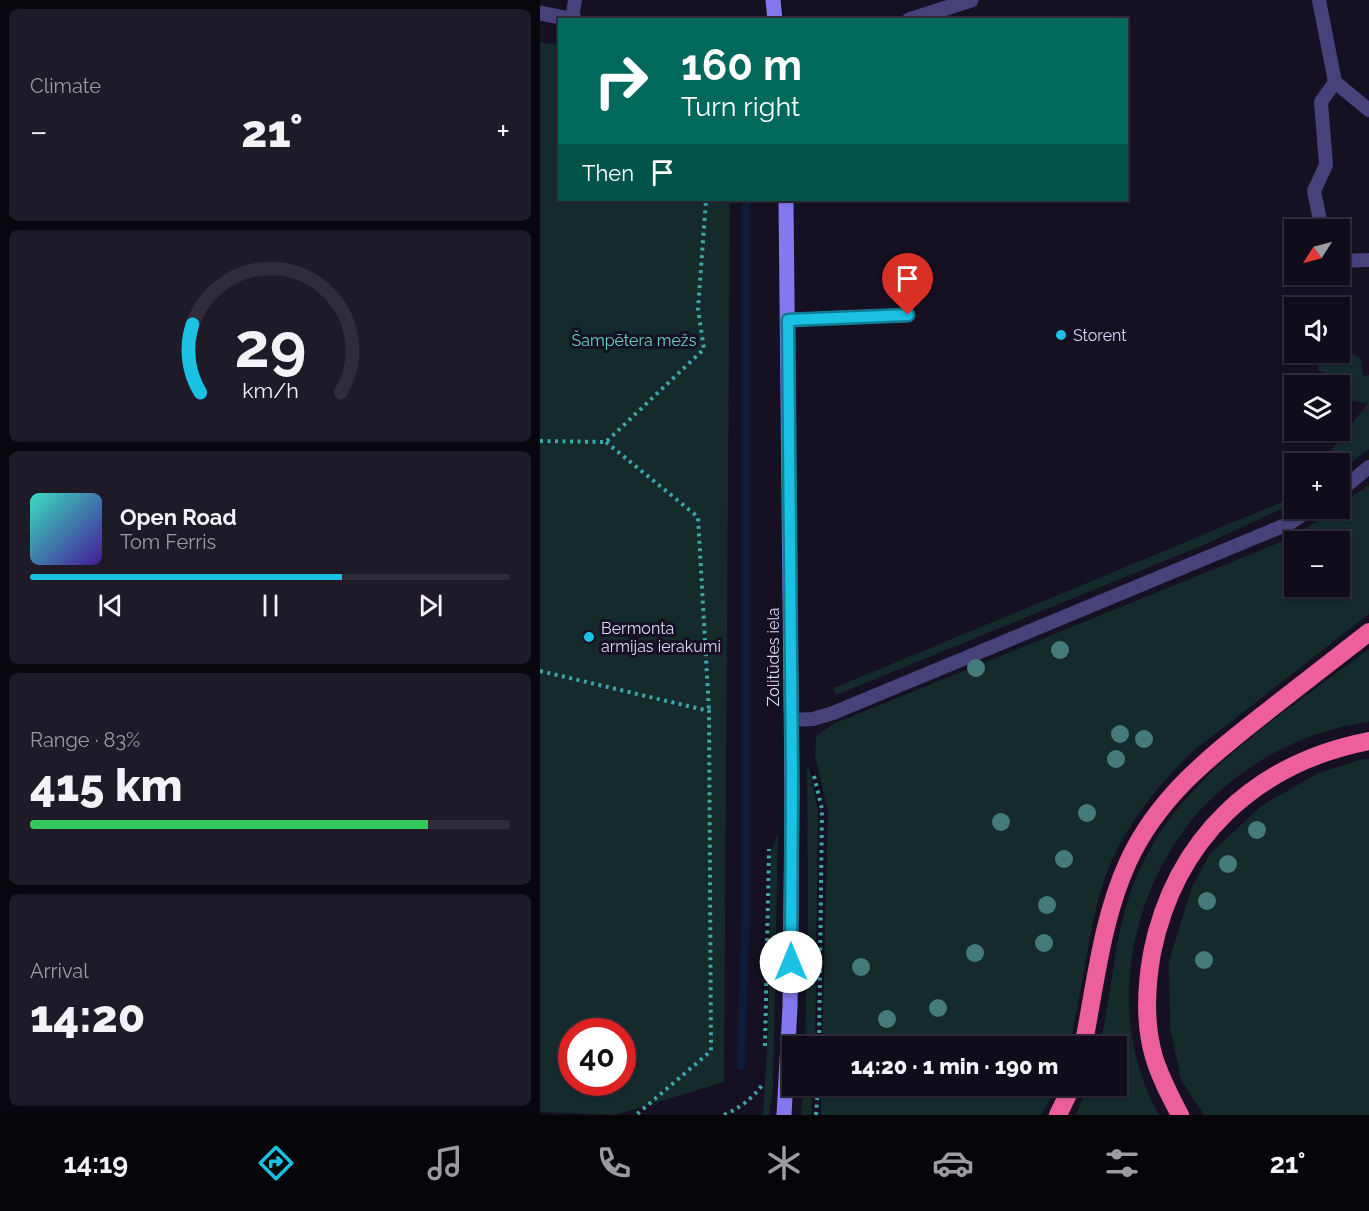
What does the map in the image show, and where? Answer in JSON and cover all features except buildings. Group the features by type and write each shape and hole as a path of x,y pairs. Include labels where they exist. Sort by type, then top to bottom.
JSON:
{"highway":[{"path":"1085,1036 1113,903 1128,862 1149,824 1175,790 1208,757 1369,632"},
{"path":"1180,1115 1165,1087 1154,1057 1148,1029 1147,1001 1150,966 1157,931 1167,898 1181,870 1197,844 1216,822 1263,782 1319,754 1369,741"},
{"path":"1058,1115 1067,1096"}],"street":[{"path":"773,0 775,18"},
{"path":"915,18 970,0"},
{"path":"540,13 568,18"},
{"name":"Zolitūdes iela","path":"784,1115 790,1007 791,720 786,201"}],"lane":[{"path":"574,18 575,0"},
{"path":"1319,0 1335,82 1369,110"},
{"path":"1320,219 1314,191 1326,165 1321,102 1335,82"},
{"path":"1350,261 1369,260"},
{"path":"788,320 908,315"},
{"path":"1350,483 1369,467"},
{"path":"791,720 813,719 833,713 1296,519"}],"path":[{"path":"606,442 704,349 698,309 706,201"},
{"path":"540,441 606,442 698,517 709,711 711,1051 636,1115"},
{"path":"540,671 709,711"},
{"path":"819,1036 822,848"},
{"path":"765,1052 768,854"},
{"path":"763,1092 764,1073"},
{"path":"724,1115 739,1108 752,1098 763,1084"},
{"path":"816,1115 817,1096"}],"green space":[{"name":"Šampētera mežs","path":"540,42 558,45 558,201 730,201 724,1082 615,1115 540,1112"},
{"path":"1350,352 1361,359 1363,376 1369,375 1369,449 1350,463 1350,453 1329,453 1338,441 1350,441 1350,426 1368,403 1350,399 1350,375 1325,375 1318,369 1317,363 1350,363"},
{"path":"1369,485 1369,614 1192,752 1168,777 1136,818 1118,847 1098,900 1072,1036 822,1036 828,812 815,756 816,736 833,724 1284,541 1284,597 1350,597 1350,531 1302,531 1320,519 1350,519 1350,498"},
{"path":"1284,501 1284,508 1206,544 836,695 834,688"},
{"path":"1369,649 1369,722 1342,727 1291,745 1266,758 1221,790 1184,830 1164,862 1148,896 1137,932 1131,970 1129,1007 1134,1044 1143,1081 1159,1115 1076,1115 1084,1096 1127,1096 1127,1036 1101,1036 1120,929 1131,891 1149,852 1172,816 1200,784 1265,726"},
{"path":"1369,759 1369,1115 1204,1115 1181,1080 1170,1028 1169,961 1192,886 1210,854 1261,806 1318,773"},
{"path":"807,766 818,811 815,1036 805,1036 808,914"},
{"path":"778,832 773,1090 769,1115 763,1115 768,1031 771,853"},
{"path":"802,1096 812,1096 811,1115 801,1115"},
{"path":"821,1096 1052,1096 1041,1115 821,1115"}],"waterway":[{"path":"741,1066 746,902 746,201"}],"place":[{"name":"Storent","path":"1061,335"},
{"name":"Bermonta armijas ierakumi","path":"589,637"}],"route":[{"path":"791,962 792,776 788,320 908,315"}]}
